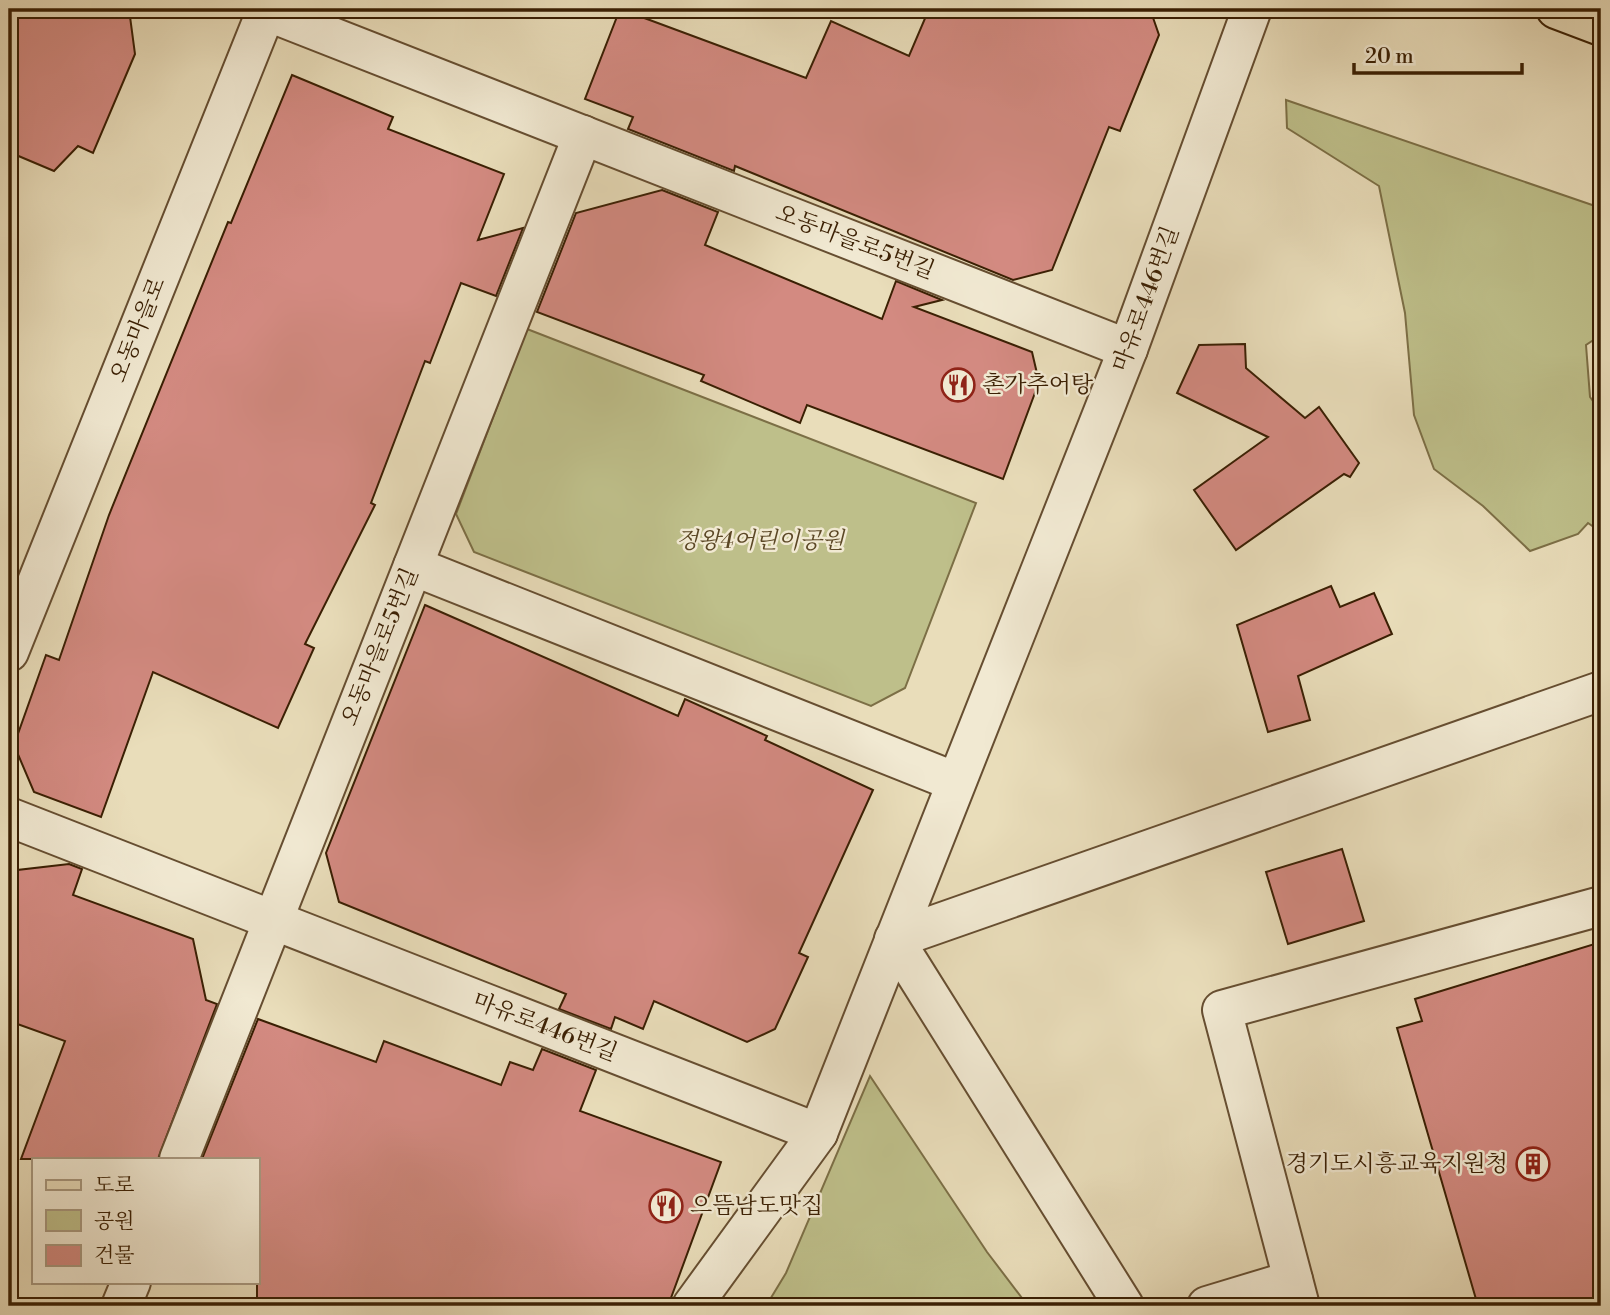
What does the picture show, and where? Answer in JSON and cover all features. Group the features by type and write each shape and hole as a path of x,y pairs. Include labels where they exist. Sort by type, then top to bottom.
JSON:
{"main road":[{"path":"1556,9 1601,26"}],"street":[{"name":"오동마을로5번길","path":"265,9 1128,349"},
{"name":"오동마을로","path":"9,652 265,9"},
{"name":"마유로446번길","path":"692,1306 818,1133 1128,349 1252,9"},
{"name":"오동마을로5번길","path":"179,1158 583,135"},
{"path":"413,566 956,782"},
{"path":"1124,1306 894,939 1601,691"},
{"name":"마유로446번길","path":"9,817 818,1133"},
{"path":"1207,1306 1296,1293 1222,1010 1601,906"},
{"path":"121,1306 130,1284"}],"green space":[{"path":"1286,100 1601,208 1601,335 1586,345 1590,397 1601,412 1601,532 1588,523 1578,534 1530,551 1483,506 1434,469 1414,415 1405,313 1379,186 1287,128"},
{"name":"정왕4어린이공원","path":"527,329 976,503 905,688 871,706 474,552 456,514"},
{"path":"870,1076 987,1252 1028,1306 766,1306 786,1273"}],"building":[{"path":"9,9 129,9 135,54 93,153 78,146 54,171 9,152"},
{"path":"620,9 806,78 831,21 909,56 929,9 1150,9 1159,35 1120,131 1109,127 1052,270 1013,280 735,166 734,171 628,129 633,117 585,99"},
{"path":"292,75 393,117 388,129 504,174 478,240 523,228 496,296 461,283 430,363 425,361 371,503 375,505 305,644 314,648 278,728 153,672 101,817 34,792 14,745 46,655 59,660 109,515 228,222 231,223"},
{"path":"662,190 718,212 705,245 882,319 896,281 942,300 914,307 1032,352 1039,382 1003,479 807,405 800,423 701,381 704,375 537,312 576,213"},
{"path":"1245,344 1246,368 1305,418 1319,407 1359,463 1350,477 1344,474 1236,550 1194,490 1268,437 1177,393 1199,345"},
{"path":"1331,586 1340,607 1374,593 1392,634 1298,676 1310,720 1268,732 1237,625"},
{"path":"425,605 678,716 685,699 767,736 765,740 873,790 799,953 808,957 775,1029 747,1042 654,1001 643,1029 615,1017 611,1029 559,1009 566,994 339,902 326,853"},
{"path":"1342,849 1364,921 1288,944 1266,872"},
{"path":"69,864 82,869 73,895 193,939 206,1000 217,1004 158,1158 21,1159 65,1041 9,1021 9,871"},
{"name":"경기도시흥교육지원청","path":"1601,942 1601,1306 1478,1306 1397,1028 1422,1021 1415,999"},
{"path":"258,1019 376,1062 384,1041 501,1085 510,1062 533,1070 542,1049 596,1070 580,1111 721,1162 668,1306 257,1306 259,1158 202,1158"}],"place":[{"name":"촌가추어탕","path":"958,385"},
{"name":"경기도시흥교육지원청","path":"1533,1164"},
{"name":"으뜸남도맛집","path":"666,1206"}]}
